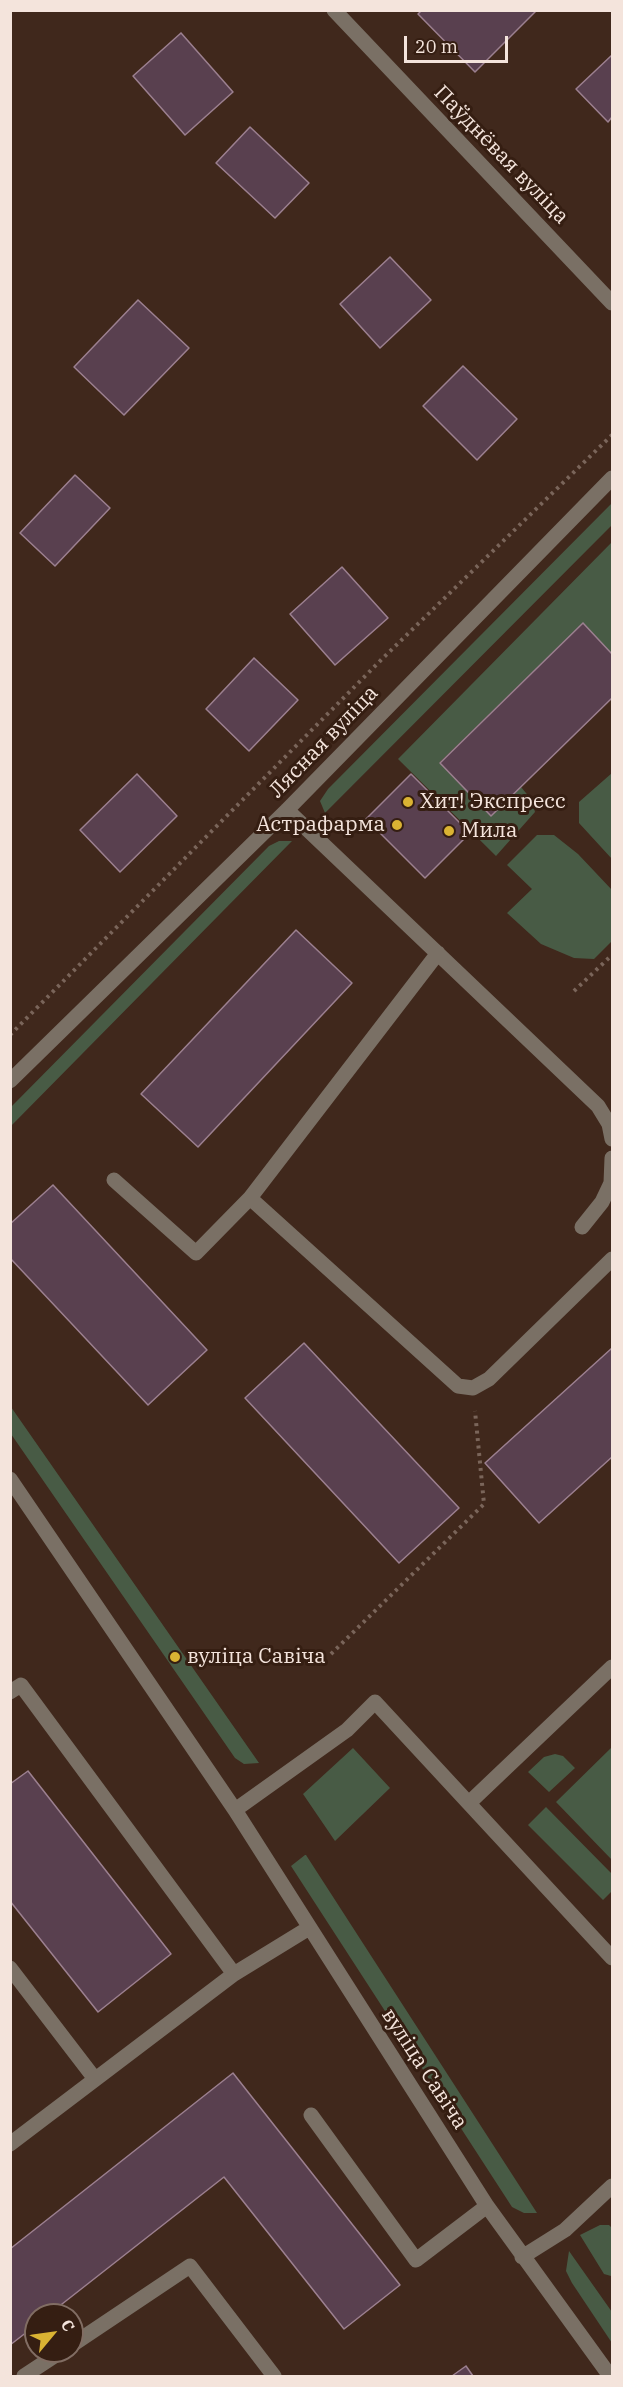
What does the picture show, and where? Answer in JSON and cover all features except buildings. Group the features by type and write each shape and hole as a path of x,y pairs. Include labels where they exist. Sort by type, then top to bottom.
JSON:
{"street":[{"name":"Паўднёвая вуліца","path":"334,10 612,303"},
{"name":"Лясная вуліца","path":"10,1081 287,810 612,478"},
{"path":"287,810 598,1106 609,1124 612,1139"},
{"path":"114,1180 196,1253 250,1198 438,953"},
{"path":"582,1227 602,1202 611,1184 612,1158"},
{"path":"250,1198 458,1386 473,1388 489,1379 612,1259"},
{"name":"вуліца Савіча","path":"10,1479 235,1810 487,2206 610,2376"},
{"path":"469,1803 612,1667"},
{"path":"10,1692 21,1685 234,1974"},
{"path":"235,1810 347,1730 375,1702 612,1958"},
{"path":"10,2144 234,1974 309,1928"},
{"path":"10,1968 95,2079"},
{"path":"311,2115 416,2260 487,2206"},
{"path":"522,2257 565,2230 612,2186"},
{"path":"84,2337 190,2266 274,2376"},
{"path":"24,2376 44,2363"}],"path":[{"path":"10,1035 381,660 612,435"},
{"path":"574,991 612,955"},
{"path":"331,1654 484,1504 473,1388"}],"green space":[{"path":"612,503 612,525 325,813 320,801 328,789"},
{"path":"612,542 612,654 582,624 440,762 491,816 521,787 531,799 535,812 496,856 398,759"},
{"path":"612,773 612,859 579,823 579,802"},
{"path":"537,835 554,835 578,854 612,890 612,941 594,959 574,958 541,944 507,913 532,889 507,865"},
{"path":"279,841 292,841 11,1126 11,1107 269,846"},
{"path":"10,1407 259,1763 244,1764 235,1758 11,1434"},
{"path":"612,1747 612,1860 556,1802"},
{"path":"353,1748 390,1788 335,1841 303,1794"},
{"path":"555,1754 563,1756 575,1768 549,1792 528,1772 544,1757"},
{"path":"546,1807 612,1874 612,1891 603,1900 528,1825"},
{"path":"305,1855 537,2213 524,2213 512,2207 291,1866"},
{"path":"600,2225 609,2225 612,2228 611,2276 604,2274 580,2235"},
{"path":"569,2251 612,2312 612,2343 566,2271"}],"place":[{"name":"Хит! Экспресс","path":"408,802"},
{"name":"Астрафарма","path":"397,825"},
{"name":"Мила","path":"449,831"},
{"name":"вуліца Савіча","path":"175,1657"}]}
